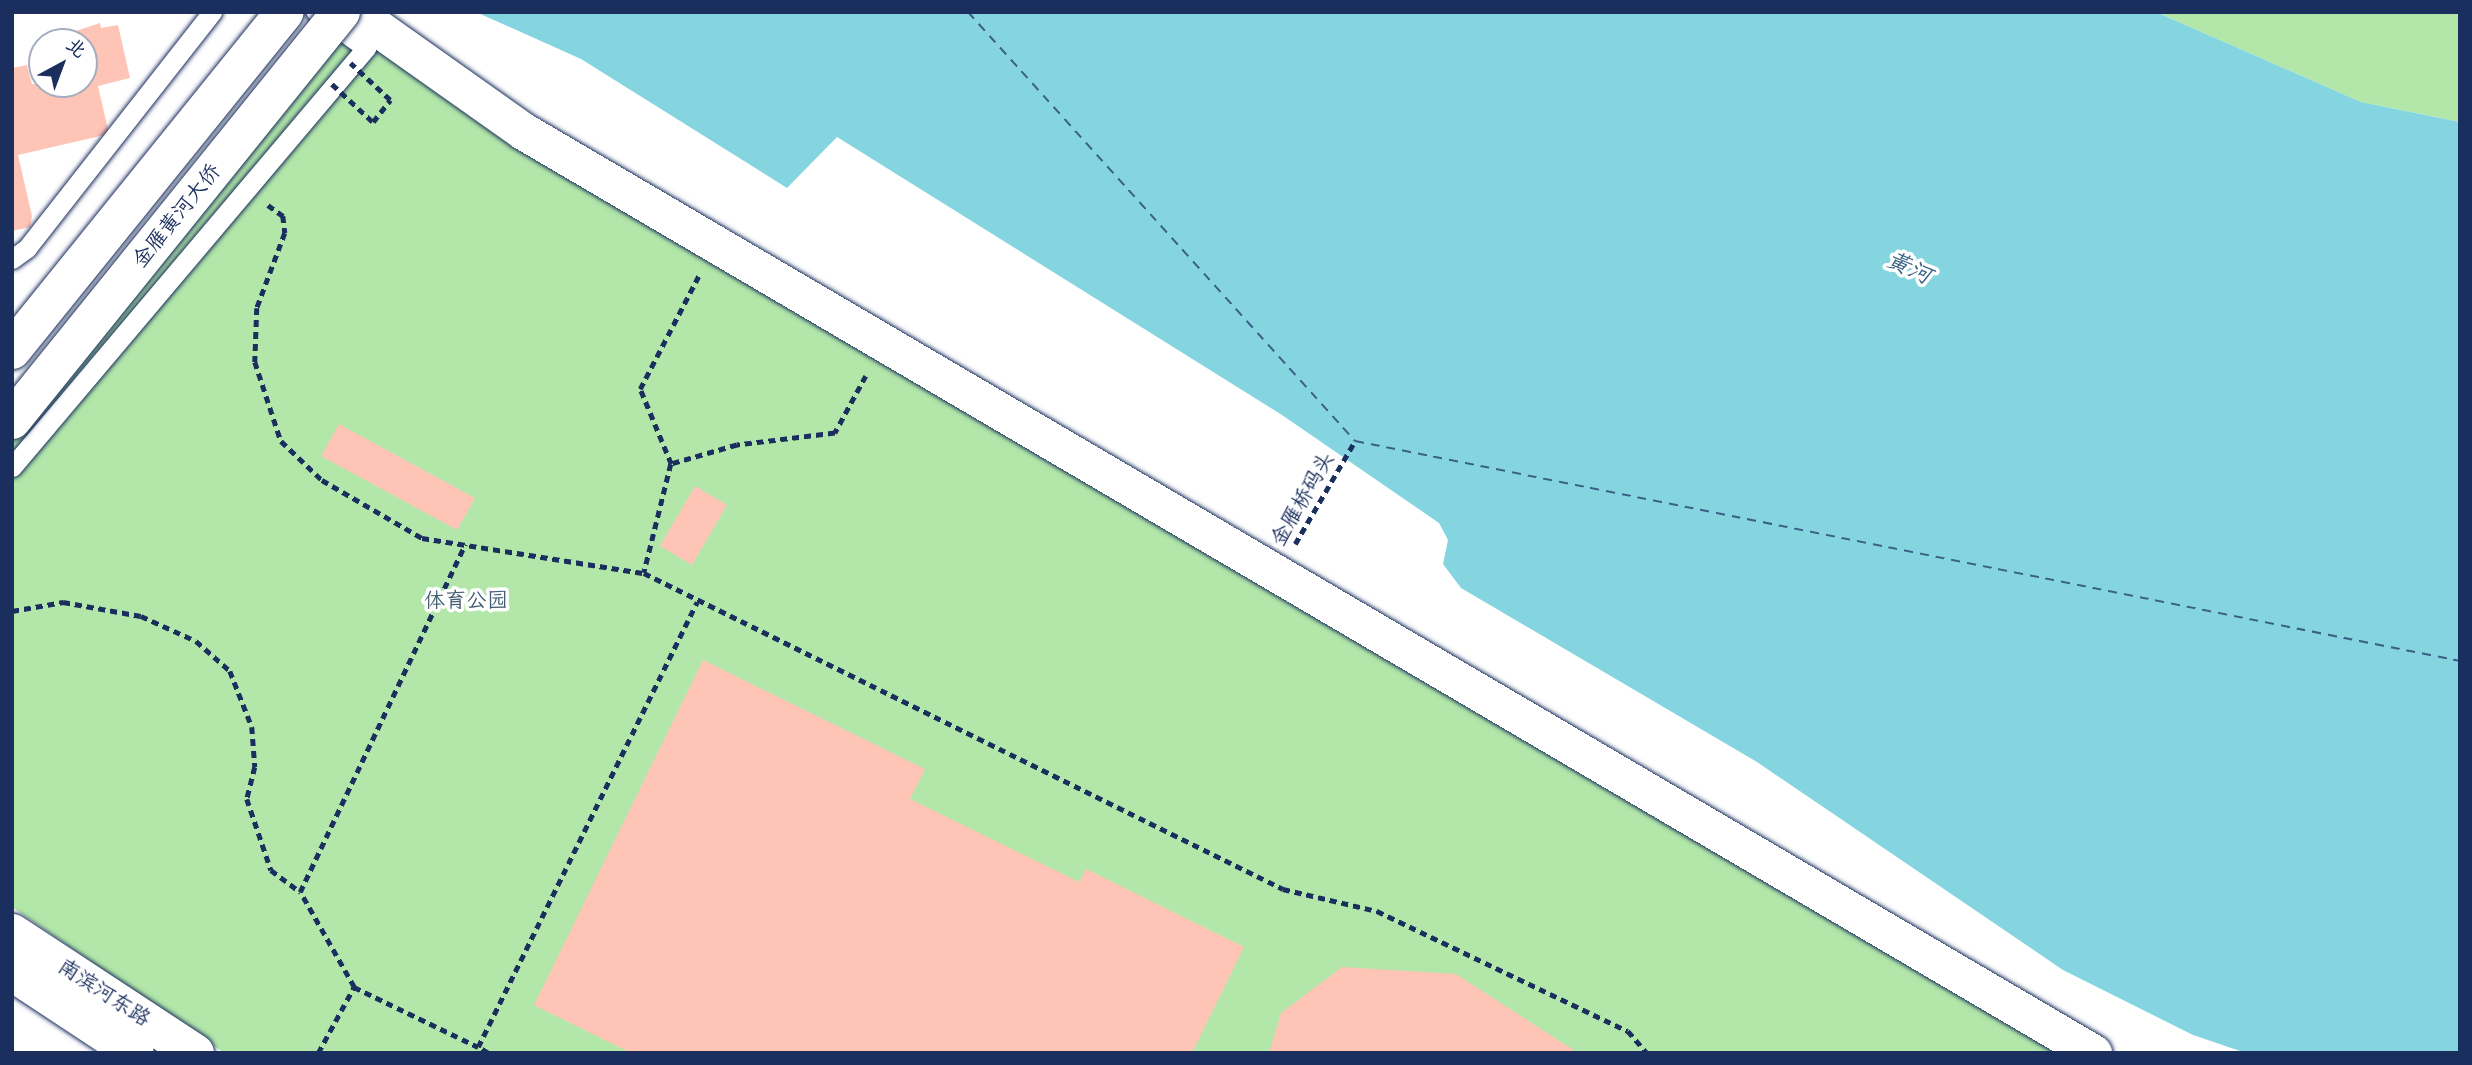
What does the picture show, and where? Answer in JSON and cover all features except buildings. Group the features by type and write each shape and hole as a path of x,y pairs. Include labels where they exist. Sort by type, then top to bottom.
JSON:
{"main road":[{"name":"金雁黄河大侨","path":"12,350 285,12"},
{"name":"金雁黄河大侨","path":"12,420 341,12"},
{"name":"南滨河东路","path":"12,933 195,1053"},
{"name":"南滨河东路","path":"12,972 135,1053"}],"street":[{"path":"355,12 523,131 2093,1053"}],"lane":[{"path":"12,258 27,248 212,12"},
{"path":"12,467 366,48 316,12"}],"path":[{"path":"322,93 331,83 373,122 390,100 344,58"},
{"path":"262,200 284,216 285,233 257,308 256,362 281,441 322,480 422,538 643,573 1283,889 1402,923 1628,1031 1647,1053"},
{"path":"643,573 671,464 640,389 715,243"},
{"path":"671,464 737,445 835,433 884,341"},
{"name":"金雁桥码头","path":"1278,572 1355,441"},
{"path":"300,892 465,544"},
{"path":"12,611 63,602 141,616 196,641 230,671 252,727 255,767 247,799 271,870 300,892 354,987 488,1053"},
{"path":"478,1047 697,602"},
{"path":"317,1053 354,987"}],"green space":[{"path":"2156,12 2460,12 2460,122 2361,102"},
{"name":"体育公园","path":"357,13 2080,1053 224,1053 12,907 12,429"}],"water":[{"name":"黄河","path":"476,12 2156,12 2361,102 2460,122 2460,1053 2246,1053 2193,1035 2063,970 1757,762 1461,588 1443,564 1448,540 1439,523 1282,415 837,137 787,188 581,59"}],"ferry route":[{"path":"968,12 1355,441 2460,661"}]}
